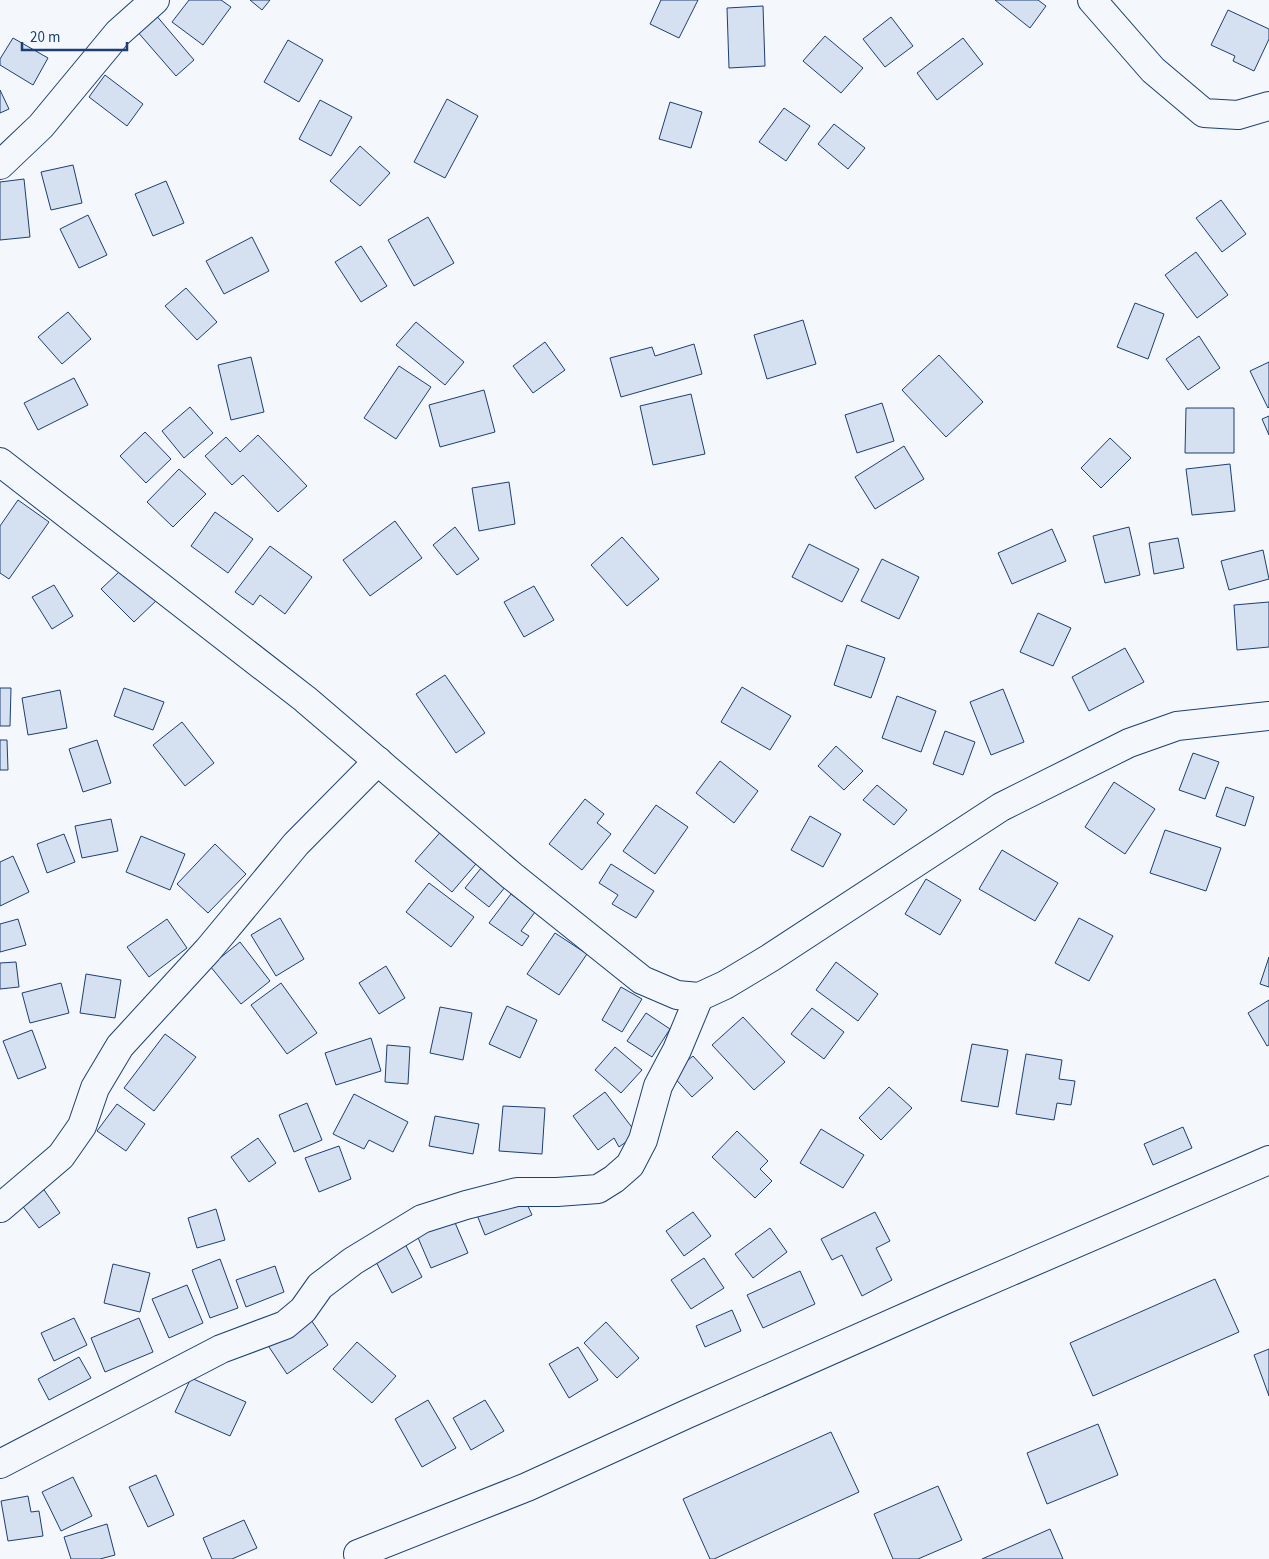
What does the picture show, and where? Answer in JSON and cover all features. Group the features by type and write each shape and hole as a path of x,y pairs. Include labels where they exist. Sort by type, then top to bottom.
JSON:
{"street":[{"path":"0,165 42,126 118,33 155,0"},
{"path":"1092,0 1153,70 1204,113 1238,115 1269,106"},
{"path":"0,462 305,699 512,876 642,980 677,995 699,997 725,986 1001,806 1129,743 1177,726 1269,716"},
{"path":"0,1208 61,1156 82,1126 95,1088 120,1046 208,950 296,844 378,761"},
{"path":"0,1464 221,1349 285,1325 303,1310 320,1286 353,1261 422,1219 517,1192 598,1189 614,1179 630,1165 643,1140 658,1086 677,1050 699,997"},
{"path":"355,1557 527,1487 949,1298 1269,1160"}],"building":[{"path":"189,0 221,0 231,7 203,45 172,22"},
{"path":"250,0 270,0 262,10"},
{"path":"661,0 698,0 679,38 650,24"},
{"path":"995,0 1038,0 1046,6 1030,28"},
{"path":"763,6 765,66 729,68 727,8"},
{"path":"1228,10 1269,29 1269,39 1254,71 1233,61 1235,56 1211,45"},
{"path":"155,14 194,60 176,76 136,30"},
{"path":"891,17 913,46 885,67 863,39"},
{"path":"825,36 863,68 841,93 803,61"},
{"path":"13,38 48,58 33,85 0,65 0,59"},
{"path":"963,38 983,64 937,100 917,73"},
{"path":"288,40 323,60 299,102 264,82"},
{"path":"105,75 143,104 127,126 89,97"},
{"path":"0,90 9,109 0,113"},
{"path":"447,99 478,116 445,178 414,162"},
{"path":"320,100 352,117 331,156 299,139"},
{"path":"670,102 702,112 691,148 659,139"},
{"path":"784,108 810,126 786,161 759,142"},
{"path":"834,124 865,148 848,169 818,144"},
{"path":"360,146 390,173 360,206 330,181"},
{"path":"73,165 82,203 51,210 41,172"},
{"path":"24,179 30,237 0,240 0,182"},
{"path":"166,181 184,223 153,236 135,194"},
{"path":"1221,200 1246,234 1222,252 1196,218"},
{"path":"88,215 107,255 79,268 60,229"},
{"path":"428,217 454,263 414,286 388,240"},
{"path":"252,237 269,271 224,294 206,261"},
{"path":"361,246 387,286 361,302 335,262"},
{"path":"1196,252 1228,295 1197,318 1165,275"},
{"path":"186,288 217,322 197,340 165,306"},
{"path":"1135,303 1164,314 1148,359 1117,347"},
{"path":"68,312 91,339 62,364 38,337"},
{"path":"803,320 816,364 767,379 754,335"},
{"path":"416,322 464,362 445,385 396,345"},
{"path":"1199,336 1220,368 1188,390 1166,359"},
{"path":"545,342 565,370 533,393 513,366"},
{"path":"694,344 702,374 621,397 610,358 652,347 655,356"},
{"path":"939,355 983,402 946,437 902,390"},
{"path":"251,357 264,412 231,420 218,365"},
{"path":"1269,362 1269,407 1268,408 1250,371"},
{"path":"399,366 431,387 396,439 364,418"},
{"path":"74,378 88,405 38,430 24,403"},
{"path":"484,390 495,432 440,447 429,405"},
{"path":"691,394 705,454 653,465 640,406"},
{"path":"882,403 894,441 857,453 845,415"},
{"path":"190,407 213,433 184,458 162,431"},
{"path":"1186,408 1234,408 1234,453 1185,453"},
{"path":"1269,416 1269,435 1262,419"},
{"path":"145,432 171,459 146,483 120,456"},
{"path":"258,435 307,486 278,512 243,475 232,485 205,456 226,437 240,452"},
{"path":"1110,438 1131,458 1101,488 1081,468"},
{"path":"904,446 924,479 875,509 855,477"},
{"path":"1230,464 1235,511 1192,515 1186,469"},
{"path":"179,469 206,494 173,527 147,502"},
{"path":"509,482 515,524 479,531 472,488"},
{"path":"18,500 49,522 9,579 0,573 0,526"},
{"path":"215,512 253,539 228,573 191,546"},
{"path":"395,521 422,558 370,596 343,560"},
{"path":"455,527 479,559 457,575 433,545"},
{"path":"1129,527 1140,575 1105,583 1093,536"},
{"path":"1052,529 1066,561 1012,584 998,553"},
{"path":"622,537 659,579 627,606 591,565"},
{"path":"1178,538 1184,568 1154,574 1149,543"},
{"path":"809,544 859,569 842,602 792,577"},
{"path":"270,546 312,577 285,614 260,595 253,605 235,592"},
{"path":"1263,550 1269,579 1229,590 1221,561"},
{"path":"882,559 919,577 899,619 861,601"},
{"path":"132,570 159,598 134,622 101,589 119,572 124,577"},
{"path":"54,585 73,616 52,629 32,597"},
{"path":"534,586 554,620 524,637 504,602"},
{"path":"1269,602 1269,647 1237,650 1234,605"},
{"path":"1038,613 1071,628 1053,666 1020,652"},
{"path":"847,645 885,658 871,698 834,685"},
{"path":"1125,648 1144,682 1089,711 1072,677"},
{"path":"445,675 485,733 456,753 416,694"},
{"path":"742,687 791,716 770,750 721,722"},
{"path":"0,688 11,688 10,726 0,726"},
{"path":"124,688 164,702 153,730 114,716"},
{"path":"1003,689 1024,742 991,755 970,702"},
{"path":"60,690 67,728 28,735 22,698"},
{"path":"897,696 936,711 921,752 882,738"},
{"path":"182,722 214,763 185,786 153,745"},
{"path":"945,731 975,742 963,775 933,764"},
{"path":"0,740 7,740 8,770 0,770"},
{"path":"97,740 111,783 83,792 69,749"},
{"path":"836,746 863,771 844,790 818,766"},
{"path":"1193,753 1219,762 1205,799 1179,790"},
{"path":"720,761 758,791 734,823 696,793"},
{"path":"1114,782 1155,809 1125,854 1085,827"},
{"path":"877,785 907,810 894,825 863,800"},
{"path":"1226,787 1254,797 1245,826 1216,816"},
{"path":"585,799 604,814 597,823 611,834 582,870 549,844"},
{"path":"656,805 688,827 655,874 623,851"},
{"path":"810,816 841,834 823,867 791,850"},
{"path":"111,819 118,851 82,858 75,826"},
{"path":"444,828 481,858 452,892 415,861"},
{"path":"1165,830 1221,848 1206,891 1150,873"},
{"path":"64,834 75,862 47,873 37,844"},
{"path":"141,836 185,854 170,890 126,872"},
{"path":"215,844 246,874 208,913 177,884"},
{"path":"1002,850 1058,883 1035,921 979,889"},
{"path":"13,856 29,892 0,906 0,862"},
{"path":"486,862 510,881 489,907 465,888"},
{"path":"611,864 654,891 636,918 612,904 618,895 599,883"},
{"path":"926,879 961,900 940,935 905,914"},
{"path":"429,883 474,917 451,947 406,912"},
{"path":"511,894 535,912 521,931 529,936 522,946 489,923"},
{"path":"280,918 304,959 276,976 251,935"},
{"path":"1079,918 1113,936 1089,981 1055,963"},
{"path":"18,919 26,945 0,952 0,924"},
{"path":"167,919 187,948 149,977 127,947"},
{"path":"555,933 587,954 559,995 527,974"},
{"path":"240,942 270,981 241,1004 210,966"},
{"path":"1269,957 1269,987 1260,984"},
{"path":"16,962 19,987 0,989 0,963"},
{"path":"836,962 878,994 858,1021 816,990"},
{"path":"386,966 405,998 379,1014 359,983"},
{"path":"86,974 121,980 115,1018 80,1013"},
{"path":"61,983 69,1013 30,1023 22,993"},
{"path":"281,983 317,1033 287,1054 251,1005"},
{"path":"621,987 642,999 622,1032 602,1020"},
{"path":"1269,1000 1269,1045 1267,1046 1248,1013"},
{"path":"507,1006 537,1020 520,1058 489,1044"},
{"path":"440,1007 472,1013 463,1060 430,1053"},
{"path":"812,1008 844,1032 824,1059 791,1034"},
{"path":"646,1013 670,1029 652,1057 627,1041"},
{"path":"743,1017 785,1062 754,1090 712,1045"},
{"path":"32,1030 46,1068 18,1079 3,1041"},
{"path":"165,1034 196,1057 154,1111 124,1088"},
{"path":"371,1038 381,1071 336,1085 325,1053"},
{"path":"972,1044 1008,1050 998,1107 961,1101"},
{"path":"387,1045 410,1047 408,1084 385,1082"},
{"path":"615,1047 642,1070 621,1093 595,1070"},
{"path":"1026,1054 1062,1060 1059,1079 1075,1081 1071,1105 1057,1103 1054,1120 1016,1114"},
{"path":"693,1056 713,1078 692,1097 671,1074"},
{"path":"889,1087 912,1108 881,1140 859,1118"},
{"path":"605,1092 637,1134 619,1147 614,1138 598,1150 573,1116"},
{"path":"354,1094 408,1122 393,1152 369,1140 364,1149 333,1134"},
{"path":"307,1103 322,1140 294,1152 279,1115"},
{"path":"117,1104 145,1124 126,1151 97,1131"},
{"path":"503,1106 545,1108 542,1154 499,1151"},
{"path":"435,1116 479,1124 473,1154 429,1146"},
{"path":"1183,1127 1192,1148 1153,1165 1144,1144"},
{"path":"821,1129 864,1155 843,1188 800,1163"},
{"path":"737,1131 768,1161 760,1169 772,1181 755,1198 712,1157"},
{"path":"258,1138 276,1163 249,1182 231,1157"},
{"path":"339,1146 351,1179 319,1192 305,1158"},
{"path":"40,1184 60,1213 39,1228 18,1200"},
{"path":"523,1195 532,1215 485,1235 477,1215"},
{"path":"216,1209 225,1240 197,1248 188,1218"},
{"path":"693,1212 711,1236 684,1256 666,1231"},
{"path":"875,1212 890,1241 876,1248 892,1280 862,1296 842,1255 832,1260 821,1239"},
{"path":"453,1218 468,1253 431,1268 416,1233"},
{"path":"770,1228 787,1252 753,1278 735,1254"},
{"path":"402,1238 422,1277 392,1293 372,1254"},
{"path":"704,1258 724,1288 691,1309 671,1280"},
{"path":"220,1259 238,1308 210,1318 192,1270"},
{"path":"113,1264 150,1273 140,1312 104,1303"},
{"path":"275,1266 284,1292 246,1307 236,1280"},
{"path":"800,1271 815,1304 763,1328 747,1295"},
{"path":"1215,1279 1239,1332 1093,1396 1070,1343"},
{"path":"187,1285 203,1323 169,1338 152,1299"},
{"path":"732,1310 741,1331 705,1347 696,1326"},
{"path":"307,1314 328,1345 287,1374 265,1341"},
{"path":"74,1318 87,1345 54,1361 41,1333"},
{"path":"139,1318 153,1352 105,1372 91,1338"},
{"path":"606,1322 639,1358 617,1378 584,1343"},
{"path":"357,1342 396,1376 372,1403 333,1369"},
{"path":"578,1347 598,1380 569,1398 549,1364"},
{"path":"1269,1349 1269,1396 1254,1355"},
{"path":"79,1357 91,1378 49,1400 38,1379"},
{"path":"191,1378 246,1402 230,1436 175,1412"},
{"path":"428,1400 456,1448 422,1467 395,1419"},
{"path":"485,1400 504,1431 471,1450 453,1418"},
{"path":"1098,1424 1118,1475 1047,1504 1027,1453"},
{"path":"831,1432 859,1492 714,1559 710,1559 683,1499"},
{"path":"156,1475 174,1515 148,1527 129,1487"},
{"path":"73,1477 92,1516 61,1531 42,1492"},
{"path":"938,1486 962,1540 918,1559 893,1559 874,1514"},
{"path":"28,1496 31,1512 39,1511 43,1536 8,1541 1,1501"},
{"path":"244,1520 257,1548 232,1559 212,1559 203,1538"},
{"path":"107,1524 115,1555 100,1559 71,1559 64,1537"},
{"path":"1050,1529 1063,1559 982,1559"}]}
